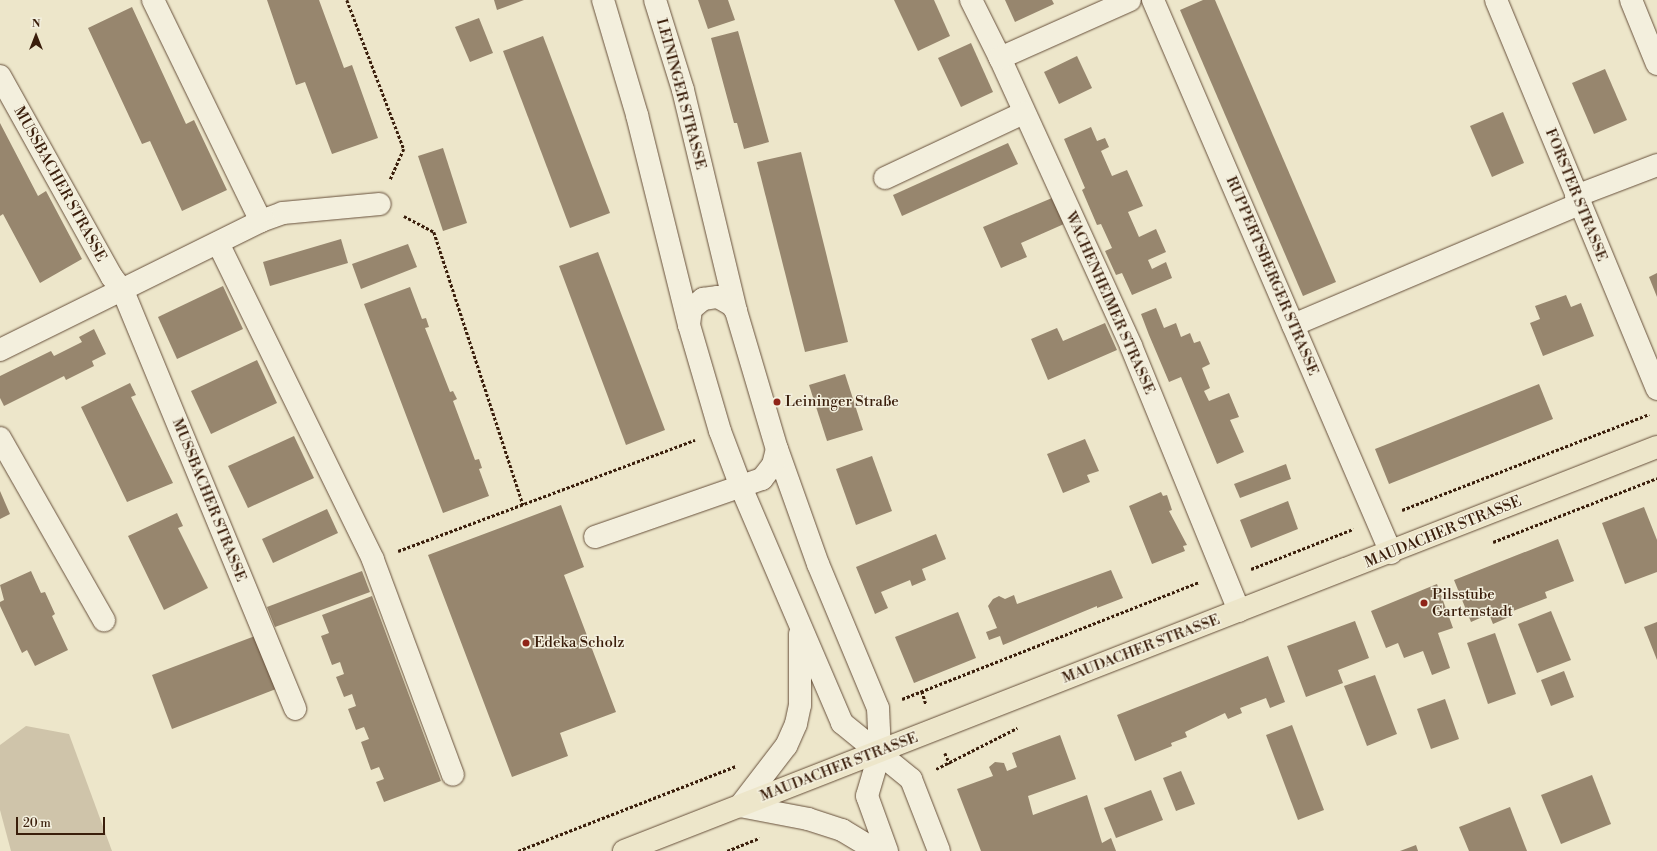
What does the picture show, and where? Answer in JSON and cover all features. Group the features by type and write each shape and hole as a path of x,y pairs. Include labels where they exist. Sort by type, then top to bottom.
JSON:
{"main road":[{"name":"MAUDACHER STRASSE","path":"624,851 1391,553 1657,446"}],"street":[{"path":"153,0 261,221"},
{"path":"603,0 637,115 688,325 720,431 741,488 842,723 880,752 911,779 939,851"},
{"name":"LEININGER STRASSE","path":"655,0 683,90 736,311 776,449 818,564 878,708 880,752 867,796 887,851"},
{"name":"WACHENHEIMER STRASSE","path":"971,0 1000,58 1131,346 1240,611"},
{"path":"1000,58 1130,0"},
{"name":"RUPPERTSBERGER STRASSE","path":"1153,0 1391,553"},
{"name":"FORSTER STRASSE","path":"1496,0 1657,389"},
{"path":"1631,0 1657,64"},
{"name":"MUSSBACHER STRASSE","path":"0,76 112,277 123,291 294,709"},
{"path":"885,178 1024,113"},
{"path":"1293,325 1657,165"},
{"path":"0,350 123,291 261,221 283,213 380,204"},
{"path":"218,243 373,560 453,775"},
{"path":"688,325 691,309 703,299 718,297 726,300 736,311"},
{"path":"0,438 104,620"},
{"path":"595,537 741,488 762,479 769,472 776,449"},
{"path":"800,627 800,705 796,724 786,746 740,806 808,819 842,830 877,851"}],"path":[{"path":"347,0 404,149 380,204 434,232 523,505"},
{"path":"922,691 1215,576 1236,574 1657,411"},
{"path":"373,560 720,431"},
{"path":"1489,544 1657,478"},
{"path":"950,764 1022,725"},
{"path":"518,851 741,764"}],"shaded area":[{"path":"26,726 69,734 112,851 11,851 0,810 0,745"}],"building":[{"path":"267,0 319,0 344,68 352,65 378,138 332,154 305,82 296,85"},
{"path":"494,0 524,0 497,10"},
{"path":"698,0 728,0 735,20 708,29"},
{"path":"894,0 934,0 950,36 918,51"},
{"path":"1005,0 1052,0 1054,4 1015,22"},
{"path":"1203,0 1215,0 1336,282 1303,296 1180,10"},
{"path":"132,7 186,124 194,120 227,190 182,211 150,141 142,144 88,28"},
{"path":"479,18 493,53 470,62 455,27"},
{"path":"738,31 769,142 744,149 737,123 734,123 711,38"},
{"path":"543,36 610,213 570,228 503,51"},
{"path":"971,43 993,92 961,107 938,58"},
{"path":"1077,56 1092,88 1059,104 1044,72"},
{"path":"1605,69 1627,120 1594,134 1572,83"},
{"path":"1503,112 1524,163 1492,177 1470,126"},
{"path":"0,123 38,196 46,191 82,259 40,283 3,214 0,216"},
{"path":"1091,127 1097,141 1105,138 1109,147 1101,151 1112,176 1127,170 1143,206 1128,212 1139,237 1156,229 1166,252 1148,260 1152,269 1166,262 1172,278 1132,295 1122,273 1116,275 1105,251 1112,248 1101,224 1097,225 1082,190 1085,188 1064,139"},
{"path":"1008,143 1018,164 902,216 893,195"},
{"path":"443,148 467,223 443,231 418,156"},
{"path":"801,152 848,342 805,352 757,162"},
{"path":"1052,198 1064,224 1021,243 1027,257 1001,268 983,227"},
{"path":"341,239 348,263 270,286 263,262"},
{"path":"408,244 417,267 361,289 352,264"},
{"path":"598,252 665,430 626,445 559,266"},
{"path":"1657,273 1657,297 1649,277"},
{"path":"223,286 243,329 177,359 158,317"},
{"path":"410,287 422,319 426,318 429,327 425,328 450,392 453,391 457,399 453,401 475,460 479,459 482,468 479,469 489,496 443,513 364,304"},
{"path":"1566,295 1571,307 1581,303 1594,336 1543,356 1530,323 1540,319 1535,306"},
{"path":"1156,308 1164,328 1176,323 1181,337 1190,333 1194,343 1200,341 1210,364 1202,368 1210,388 1204,391 1209,401 1229,393 1239,417 1230,420 1244,452 1217,464 1181,377 1169,382 1149,335 1141,314"},
{"path":"1105,323 1117,350 1048,380 1031,339 1057,328 1063,341"},
{"path":"94,329 106,354 92,361 94,366 66,380 64,376 4,406 0,398 0,376 51,351 54,356 82,342 79,337"},
{"path":"257,360 277,403 211,434 191,391"},
{"path":"845,374 863,430 827,441 809,385"},
{"path":"130,383 136,395 131,397 173,483 127,502 81,407"},
{"path":"1539,384 1553,419 1389,484 1375,449"},
{"path":"294,436 314,478 248,508 228,466"},
{"path":"1085,439 1099,471 1087,475 1090,482 1063,493 1047,454"},
{"path":"872,456 892,511 856,525 836,469"},
{"path":"1286,464 1291,479 1240,498 1234,484"},
{"path":"0,491 10,514 0,519"},
{"path":"1161,492 1163,496 1167,495 1172,510 1169,511 1187,545 1183,546 1185,551 1152,564 1129,506"},
{"path":"1288,501 1298,529 1251,548 1240,520"},
{"name":"Edeka Scholz","path":"561,505 584,567 564,575 616,712 560,733 568,756 512,777 428,555"},
{"path":"1644,507 1657,540 1657,572 1625,584 1602,523"},
{"path":"327,509 338,533 273,563 262,539"},
{"path":"177,513 183,526 178,528 208,588 164,610 128,536"},
{"path":"936,534 946,559 922,569 926,580 912,586 910,580 881,592 888,608 875,614 856,567"},
{"path":"1558,539 1574,581 1545,592 1547,598 1513,611 1511,606 1505,609 1509,617 1493,624 1489,614 1471,622 1454,580"},
{"path":"1111,570 1123,598 1097,608 1097,606 1003,645 1000,636 989,640 986,632 997,628 988,606 993,599 999,596 1005,599 1014,595 1017,604"},
{"path":"31,571 41,593 45,592 55,614 52,616 68,650 35,666 27,650 22,653 0,606 0,602 4,600 0,585"},
{"path":"362,571 370,592 275,627 267,607"},
{"path":"1437,584 1453,628 1438,633 1450,668 1432,675 1423,651 1404,658 1398,643 1386,648 1371,611"},
{"path":"372,596 441,781 384,802 376,782 384,779 379,767 371,770 361,742 369,739 364,727 356,730 348,709 356,706 352,694 344,697 336,677 344,674 340,662 332,665 321,636 329,633 322,615"},
{"path":"1551,611 1571,660 1537,673 1518,624"},
{"path":"958,612 976,658 914,683 895,637"},
{"path":"1355,621 1369,658 1338,670 1343,683 1306,697 1287,646"},
{"path":"1657,622 1657,660 1644,627"},
{"path":"1495,633 1516,694 1488,704 1467,643"},
{"path":"255,636 276,689 172,729 152,675"},
{"path":"1268,656 1285,702 1270,708 1266,698 1240,708 1242,713 1228,719 1225,713 1185,732 1187,737 1171,743 1172,746 1135,761 1117,715"},
{"path":"1564,671 1574,697 1551,706 1541,680"},
{"path":"1375,675 1397,734 1367,746 1344,686"},
{"path":"1445,699 1459,739 1431,749 1417,709"},
{"path":"1292,725 1324,810 1298,820 1266,735"},
{"path":"1060,735 1076,779 1028,796 1033,815 1087,795 1102,843 1111,838 1116,851 981,851 957,789 993,776 989,767 995,762 1004,763 1007,771 1017,767 1012,753"},
{"path":"1181,771 1195,804 1176,811 1163,778"},
{"path":"1592,775 1611,824 1561,844 1541,795"},
{"path":"1151,790 1163,820 1116,838 1104,808"},
{"path":"1510,807 1527,851 1469,851 1459,827"},
{"path":"1416,845 1418,851 1400,851"}],"place":[{"name":"Leininger Straße","path":"777,402"},
{"name":"Pilsstube Gartenstadt","path":"1424,603"},
{"name":"Edeka Scholz","path":"526,643"}]}
